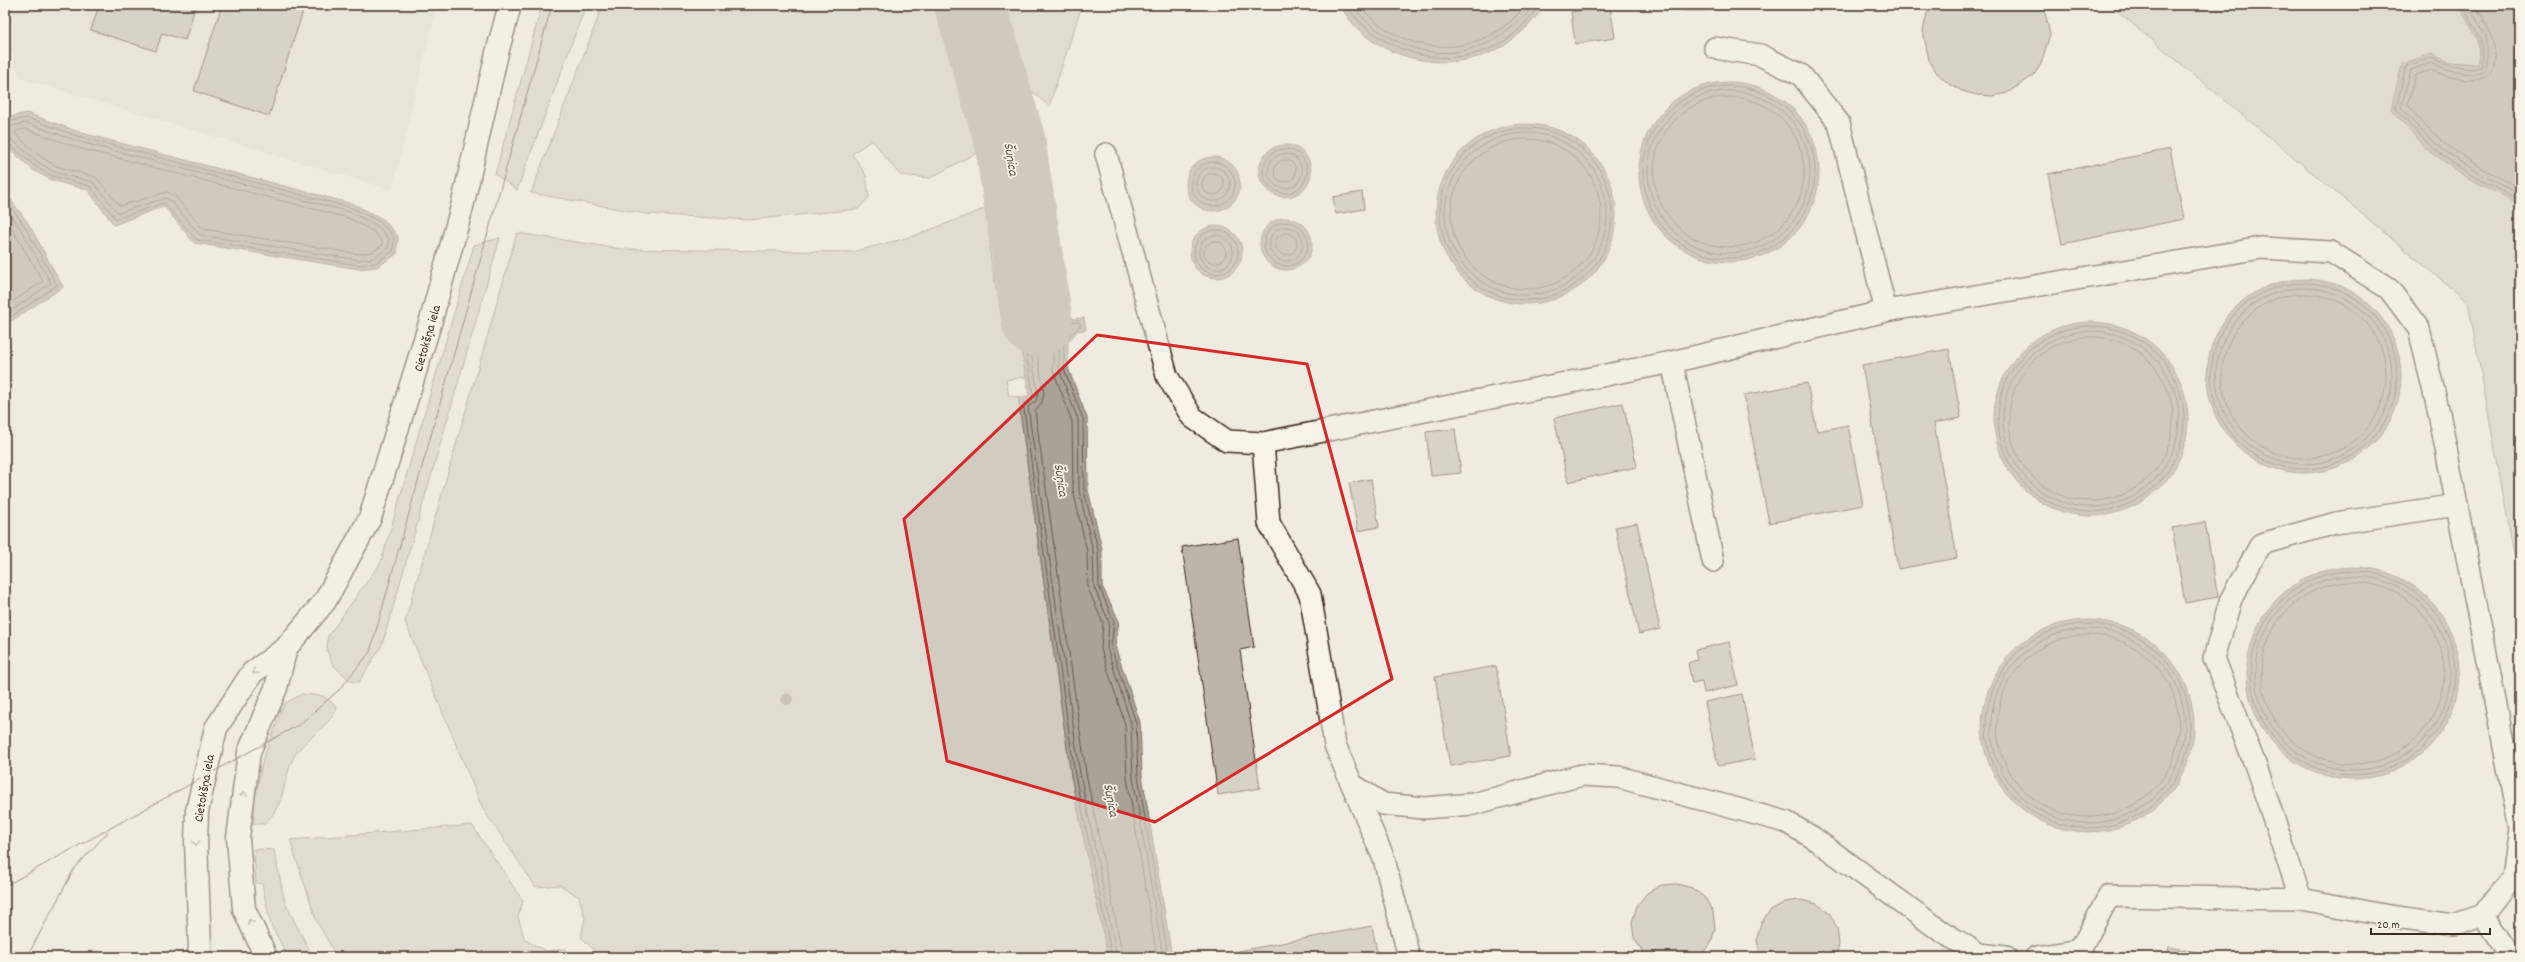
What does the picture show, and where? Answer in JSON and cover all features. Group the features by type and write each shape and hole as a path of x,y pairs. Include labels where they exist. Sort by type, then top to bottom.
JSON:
{"street":[{"path":"496,53 500,5"},
{"name":"Cietokšņa iela","path":"198,957 200,948 196,842 197,811 216,728 252,673 286,648 325,601 370,518 412,386 462,207 496,53 510,5"},
{"name":"Cietokšņa iela","path":"266,957 244,909 238,838 249,752 276,688 286,648"}],"lane":[{"path":"1715,48 1760,55 1801,75 1839,123 1886,311"},
{"path":"1106,154 1166,376 1192,417 1227,441 1263,443 1672,362 1886,311 2261,248 2332,252 2389,289 2419,329 2440,413 2520,829 2513,876 2483,915 2454,925 2389,916 2301,899 2109,896 2080,954 2036,957"},
{"path":"1672,362 1713,561"},
{"path":"1263,443 1269,523 1310,594 1335,745 1384,859 1409,957"},
{"path":"2301,899 2256,767 2214,658 2231,599 2261,544 2336,523 2457,506"},
{"path":"1353,785 1383,804 1424,808 1473,804 1582,775 1618,777 1786,822 1812,837 1941,930 1972,950 1979,954 2006,957"},
{"path":"2483,915 2511,957"}],"highlighted area":[{"path":"1097,335 1307,364 1392,679 1155,822 947,761 904,519"}],"shaded area":[{"path":"5,5 437,5 392,190 20,78 5,33"},
{"path":"542,5 586,5 517,190 495,174"},
{"path":"603,5 941,5 987,147 930,178 900,175 872,140 852,154 866,175 869,197 858,209 748,220 647,214 531,193"},
{"path":"1002,5 1082,5 1049,106 1026,86"},
{"path":"2110,5 2520,5 2520,587 2468,302"},
{"path":"984,209 988,216 1010,212 1013,225 989,248 996,290 1011,294 1026,377 1006,380 1009,396 1018,397 1071,776 1108,957 601,957 581,937 585,918 579,897 560,885 536,887 483,809 405,622 517,233 622,249 852,252 914,236"},
{"path":"500,238 382,645 359,682 352,682 333,665 327,651 328,636 381,562 474,245"},
{"path":"302,694 323,696 337,707 335,713 331,719 305,743 295,755 277,808 264,824 253,824 255,800 263,759 284,704"},
{"path":"472,825 523,901 518,917 525,940 546,951 566,949 575,957 337,957 317,922 290,840"},
{"path":"254,849 274,850 285,903 313,957 288,957 271,925 262,884 256,883"}],"water":[{"path":"941,5 1002,5 1026,86 1015,121 999,124 970,93"},
{"path":"1340,5 1545,5 1524,30 1509,42 1488,53 1465,60 1441,62 1417,59 1393,52 1372,40 1354,25"},
{"path":"1660,5 1740,5 1720,9 1690,11"},
{"path":"2458,5 2520,5 2520,204 2469,179 2424,147 2391,109 2402,64 2431,54 2450,62 2479,64 2478,39"},
{"path":"1729,82 1746,84 1763,89 1786,103 1798,115 1808,130 1815,146 1819,172 1817,189 1812,206 1798,229 1786,241 1771,251 1755,258 1729,262 1712,260 1695,255 1672,241 1660,229 1650,214 1643,198 1639,172 1641,155 1646,138 1660,115 1672,103 1687,93 1703,86"},
{"path":"27,113 82,133 353,204 383,219 398,236 397,254 377,267 359,269 194,243 164,206 114,225 88,190 51,180 33,170 5,145 5,118"},
{"path":"1526,124 1543,126 1560,131 1583,145 1595,157 1605,172 1612,188 1616,214 1614,231 1609,248 1595,271 1583,283 1568,293 1552,300 1526,304 1509,302 1492,297 1469,283 1457,271 1447,256 1440,240 1436,214 1438,197 1443,180 1457,157 1469,145 1484,135 1500,128"},
{"path":"1280,145 1290,145 1304,152 1311,166 1311,176 1304,190 1290,197 1280,197 1270,193 1263,186 1259,176 1259,166 1263,156 1270,149"},
{"path":"1213,157 1223,159 1232,165 1238,174 1240,184 1238,194 1232,203 1223,209 1213,211 1203,209 1194,203 1188,194 1186,184 1188,174 1194,165 1203,159"},
{"path":"5,192 28,223 63,287 5,325"},
{"path":"1281,218 1291,218 1305,225 1312,239 1312,249 1305,263 1291,270 1281,270 1271,266 1264,259 1260,249 1260,239 1264,229 1271,222"},
{"path":"1032,221 1044,229 1065,310 1074,319 1084,318 1086,330 1077,331 1068,342 1068,368 1087,418 1088,490 1102,549 1102,586 1119,621 1115,646 1140,722 1142,775 1172,957 1108,957 1071,776 1018,397 1029,396 1002,236 1013,225"},
{"path":"1211,226 1221,226 1235,233 1242,247 1242,257 1235,271 1221,278 1211,278 1201,274 1194,267 1190,257 1190,247 1194,237 1201,230"},
{"path":"2304,279 2332,283 2350,291 2365,301 2379,315 2389,330 2397,348 2401,376 2397,404 2389,422 2379,437 2365,451 2350,461 2332,469 2304,473 2276,469 2258,461 2243,451 2229,437 2219,422 2211,404 2207,376 2211,348 2219,330 2229,315 2243,301 2258,291 2276,283"},
{"path":"2091,322 2110,324 2137,334 2152,344 2166,358 2180,382 2186,400 2188,419 2186,438 2176,465 2166,480 2152,494 2128,508 2110,514 2091,516 2072,514 2045,504 2030,494 2016,480 2002,456 1996,438 1994,419 1996,400 2006,373 2016,358 2030,344 2054,330 2072,324"},
{"path":"2343,567 2363,567 2384,571 2403,579 2428,598 2441,614 2451,632 2457,652 2459,673 2457,694 2451,714 2441,732 2428,748 2403,767 2384,775 2363,779 2343,779 2322,775 2303,767 2286,755 2271,740 2259,723 2251,704 2247,683 2247,663 2251,642 2259,623 2271,606 2286,591 2303,579 2322,571"},
{"path":"2078,620 2098,620 2129,628 2138,632 2163,651 2176,667 2186,685 2192,705 2194,726 2192,747 2186,767 2176,785 2163,801 2147,814 2129,824 2098,832 2078,832 2047,824 2038,820 2021,808 2006,793 1994,776 1990,767 1982,736 1982,716 1990,685 1994,676 2006,659 2021,644 2038,632 2047,628"}],"building":[{"path":"99,5 196,5 185,40 162,33 156,51 91,30"},
{"path":"222,5 305,5 269,116 194,91"},
{"path":"1929,5 2043,5 2050,34 2041,64 2033,76 2007,93 1992,96 1977,95 1962,91 1949,84 1937,73 1929,60 1923,31"},
{"path":"1610,6 1615,38 1575,44 1571,12"},
{"path":"2170,149 2184,219 2062,244 2048,174"},
{"path":"1362,192 1364,209 1336,214 1333,197"},
{"path":"1949,349 1961,418 1934,423 1957,558 1898,569 1862,365"},
{"path":"1807,383 1817,431 1848,425 1863,505 1769,523 1744,395"},
{"path":"1623,403 1637,467 1568,482 1554,418"},
{"path":"1455,429 1461,473 1431,476 1426,432"},
{"path":"1371,479 1379,527 1358,531 1349,483"},
{"path":"2205,522 2218,597 2185,603 2172,528"},
{"path":"1637,523 1660,629 1639,634 1615,527"},
{"path":"1238,538 1254,647 1240,650 1260,788 1218,795 1182,547"},
{"path":"1729,642 1738,685 1704,693 1702,681 1692,683 1688,663 1697,660 1695,650"},
{"path":"1496,666 1511,756 1450,766 1435,677"},
{"path":"1742,694 1755,759 1718,766 1705,702"},
{"path":"1677,884 1692,888 1705,898 1713,912 1715,928 1711,943 1699,957 1649,957 1643,952 1634,938 1632,922 1637,906 1647,893 1661,885"},
{"path":"1801,900 1817,904 1830,914 1837,928 1839,944 1836,957 1760,957 1757,938 1761,923 1771,910 1785,902"},
{"path":"1372,926 1378,957 1229,957 1228,953"},
{"path":"2169,947 2224,957 2167,957"}],"waterway":[{"name":"Šuņica","path":"970,5 1010,142 1037,321"}],"tram line":[{"path":"5,886 300,724 339,690 370,652 552,5"},
{"path":"27,957 74,869 108,832"}]}
